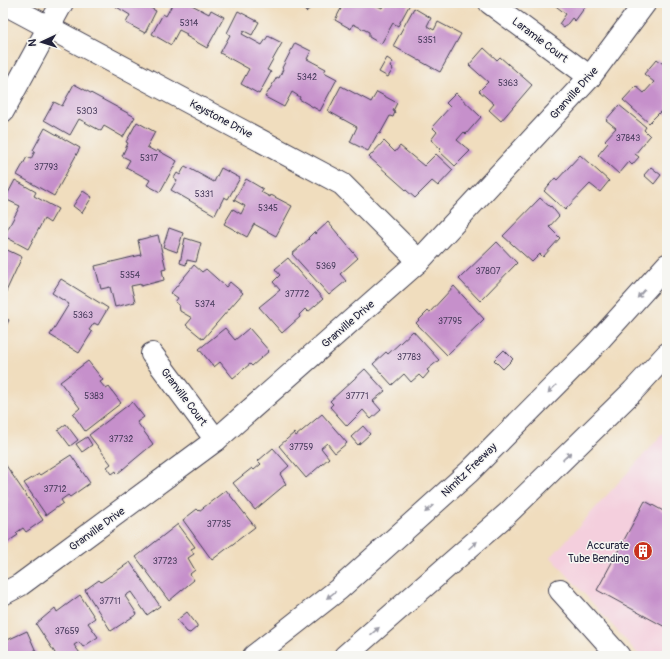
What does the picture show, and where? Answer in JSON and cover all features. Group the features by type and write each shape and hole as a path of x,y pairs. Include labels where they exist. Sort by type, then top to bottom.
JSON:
{"main road":[{"name":"Keystone Drive","path":"3,3 49,26 342,184 419,261"},
{"path":"3,111 62,3"},
{"name":"Laramie Court","path":"490,3 590,77"},
{"name":"Granville Drive","path":"3,594 20,585 216,440 419,261 590,77 645,3"},
{"name":"Nimitz Freeway","path":"254,656 339,589 470,472 593,346 667,265"},
{"name":"Granville Court","path":"152,354 216,440"},
{"path":"346,656 507,514 633,391 667,354"},
{"path":"560,590 619,656"}],"shaded area":[{"path":"667,429 667,656 640,656 551,557"}],"building":[{"path":"110,3 141,3 156,11 145,33 126,23 130,15"},
{"path":"173,3 188,3 209,14 211,10 224,17 207,48 186,36 187,34 179,30 171,45 152,34 163,14 166,16"},
{"path":"299,3 316,3 306,12"},
{"path":"344,3 372,3 382,8 384,3 410,4 398,26 393,23 381,44 369,37 369,32 353,24 351,29 335,20"},
{"path":"552,3 588,3 575,21 572,18 564,28 559,24 566,14"},
{"path":"414,8 431,18 427,26 434,30 438,22 461,34 440,72 393,46"},
{"path":"238,11 259,22 252,35 244,31 242,34 262,45 268,36 282,43 267,70 271,72 259,94 241,84 249,69 220,53 230,35 227,33"},
{"path":"295,43 311,51 307,59 326,69 324,72 337,79 320,111 299,99 300,97 292,92 284,107 265,97 277,77 279,78 283,69 282,68"},
{"path":"484,48 497,60 500,57 532,85 501,121 489,110 494,104 479,91 488,82 469,65"},
{"path":"387,58 393,62 390,67 393,69 388,77 379,72"},
{"path":"657,59 667,67 667,115 661,111 649,123 623,100 636,86 644,93 654,82 644,74"},
{"path":"74,84 135,117 123,137 104,126 101,131 79,119 70,135 44,120 54,102 62,106"},
{"path":"341,86 371,102 377,92 397,103 393,111 395,112 393,117 390,116 368,151 350,142 357,127 328,111"},
{"path":"456,93 481,117 466,134 464,132 457,140 470,151 455,166 439,151 441,149 431,140 437,132 432,127 450,107 446,103"},
{"path":"619,105 646,127 644,130 650,136 635,154 639,157 632,165 629,162 619,174 598,155 608,143 605,140 616,128 606,120"},
{"path":"137,122 155,132 147,147 156,152 157,150 177,161 160,192 147,185 150,180 126,167 130,160 122,156 128,143 126,142"},
{"path":"45,128 80,148 54,196 17,175 27,157 31,159 35,151 33,150"},
{"path":"384,141 395,152 400,146 424,166 436,154 453,170 438,186 432,181 415,198 369,157"},
{"path":"580,155 609,181 600,192 590,184 565,210 544,191 555,178 557,180"},
{"path":"185,166 214,182 221,168 240,178 228,199 224,197 215,215 171,190 177,180 174,178 177,173 180,175"},
{"path":"651,167 661,175 654,184 644,175"},
{"path":"246,179 263,189 261,192 270,197 271,195 292,206 276,236 254,224 247,237 224,224 233,209 241,214 245,206 234,200"},
{"path":"15,180 36,192 34,196 58,209 50,223 44,219 28,249 4,236 20,206 5,199"},
{"path":"83,191 92,197 82,213 73,206"},
{"path":"540,198 550,207 551,206 559,216 549,227 560,238 543,257 540,254 532,262 503,236"},
{"path":"328,222 358,258 340,274 346,281 329,295 292,254 309,239 308,238 314,232 315,234"},
{"path":"169,228 183,233 177,252 163,247"},
{"path":"158,235 166,269 162,270 164,280 141,286 141,284 131,286 135,302 115,307 110,287 101,289 95,266 141,255 138,240"},
{"path":"185,238 201,243 196,262 187,260 186,265 180,263"},
{"path":"497,242 517,263 480,301 459,279"},
{"path":"3,248 22,257 3,298"},
{"path":"288,258 323,299 308,312 305,309 299,315 300,317 282,333 259,307 280,290 273,282 280,275 275,269"},
{"path":"194,265 202,272 206,269 226,287 230,282 243,293 203,339 186,325 192,318 180,311 179,305 175,302 178,298 171,293"},
{"path":"61,279 108,308 98,325 94,323 89,330 92,332 79,353 50,335 69,304 52,293"},
{"path":"454,286 484,319 447,355 416,323 428,311 430,312"},
{"path":"3,317 9,320 3,332"},
{"path":"225,328 235,340 249,328 269,351 252,366 250,364 233,378 220,362 214,367 199,349"},
{"path":"413,331 439,360 427,370 429,372 423,379 419,375 411,382 404,374 392,385 373,364 386,352 388,354"},
{"path":"504,350 513,359 503,369 494,360"},
{"path":"88,361 103,380 100,382 106,389 109,387 121,403 85,431 73,414 80,408 60,382"},
{"path":"365,369 385,391 373,401 381,410 371,419 363,410 347,426 330,407 333,404 330,401"},
{"path":"132,402 144,417 137,422 153,444 117,474 116,471 112,474 107,467 111,464 89,435"},
{"path":"322,414 347,443 335,453 327,443 321,448 329,458 306,478 279,446 294,433 296,436"},
{"path":"66,424 78,440 70,446 58,430"},
{"path":"363,426 370,434 358,445 351,437"},
{"path":"87,437 92,445 82,452 76,444"},
{"path":"273,448 289,466 280,474 286,484 255,510 233,483 252,468 254,470 261,464 258,461"},
{"path":"71,455 90,483 70,497 68,495 61,500 63,503 46,515 24,483 39,474 40,475"},
{"path":"5,464 43,520 26,532 23,528 16,533 18,535 3,545 3,504 8,500 3,493 3,465"},
{"path":"226,490 255,527 212,560 183,520 197,509 199,511"},
{"name":"Accurate Tube Bending","path":"645,501 667,513 667,628 597,590"},
{"path":"178,524 195,547 191,549 194,554 188,558 195,570 190,574 194,580 169,601 136,557"},
{"path":"130,562 160,606 147,615 131,592 125,596 137,614 111,631 85,590 99,580 101,582"},
{"path":"80,595 95,618 88,623 98,637 83,647 79,642 74,645 82,656 53,656 55,653 36,624 55,608 57,612"},
{"path":"187,612 197,625 197,627 190,633 187,632 177,620"},
{"path":"27,631 38,656 3,656 3,642"}],"place":[{"name":"Accurate Tube Bending","path":"643,551"}]}
